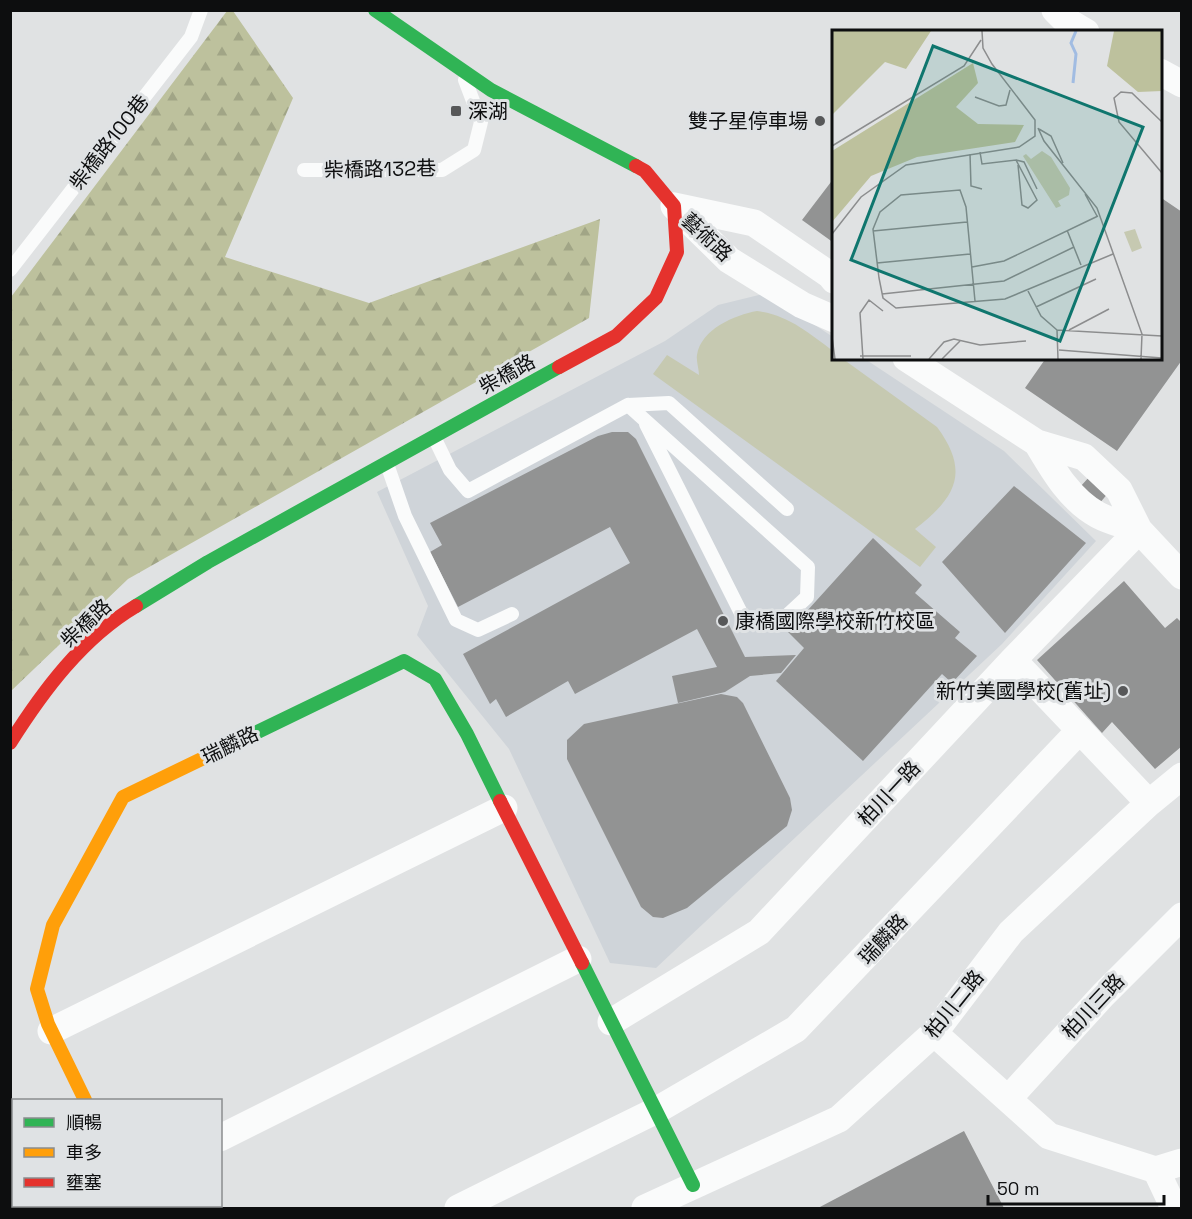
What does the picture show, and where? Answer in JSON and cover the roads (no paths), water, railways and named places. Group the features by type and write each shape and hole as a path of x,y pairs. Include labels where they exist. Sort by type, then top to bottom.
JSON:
{"street":[{"path":"375,10 491,90 645,171 674,206"},
{"path":"1055,10 1064,19 1083,30"},
{"path":"1162,73 1182,84"},
{"name":"藝術路","path":"674,206 754,223 832,279"},
{"name":"藝術路","path":"674,206 729,260 802,305 832,318"},
{"name":"柴橋路","path":"10,743 30,712 89,640 127,611 208,562 616,336 656,298 677,252 674,206"},
{"path":"909,360 1037,443 1062,485 1098,515 1139,530 1182,576"},
{"name":"柏川一路","path":"611,1022 759,932 1013,660 1139,530"},
{"path":"1013,660 1149,803"},
{"name":"瑞麟路","path":"85,1099 51,1031 37,989 53,925 123,797 404,661 435,679 467,734 693,1185"},
{"name":"瑞麟路","path":"458,1209 657,1110 796,1029 1080,730"},
{"name":"柏川二路","path":"693,1185 838,1119 934,1033 1011,932 1149,803 1182,776"},
{"path":"51,1031 504,808"},
{"name":"柏川三路","path":"1008,1099 1102,995 1182,916"},
{"path":"222,1137 578,959"},
{"path":"934,1033 1049,1136 1156,1170 1182,1162"},
{"path":"1156,1170 1174,1209"},
{"path":"645,1209 693,1185"}],"lane":[{"name":"柴橋路100巷","path":"10,270 191,37 201,10"},
{"name":"柴橋路132巷","path":"304,170 442,170 474,150 482,122 461,70"},
{"path":"434,437 450,470 468,492 628,405 669,403 787,509"},
{"path":"628,405 646,424 808,567 807,597 779,623 744,619 646,424"},
{"path":"387,464 405,516 456,620 478,630 512,614"}],"place":[{"name":"深湖","path":"456,111"},
{"name":"雙子星停車場","path":"820,121"},
{"name":"康橋國際學校新竹校區","path":"723,621"},
{"name":"新竹美國學校(舊址)","path":"1123,691"}]}
